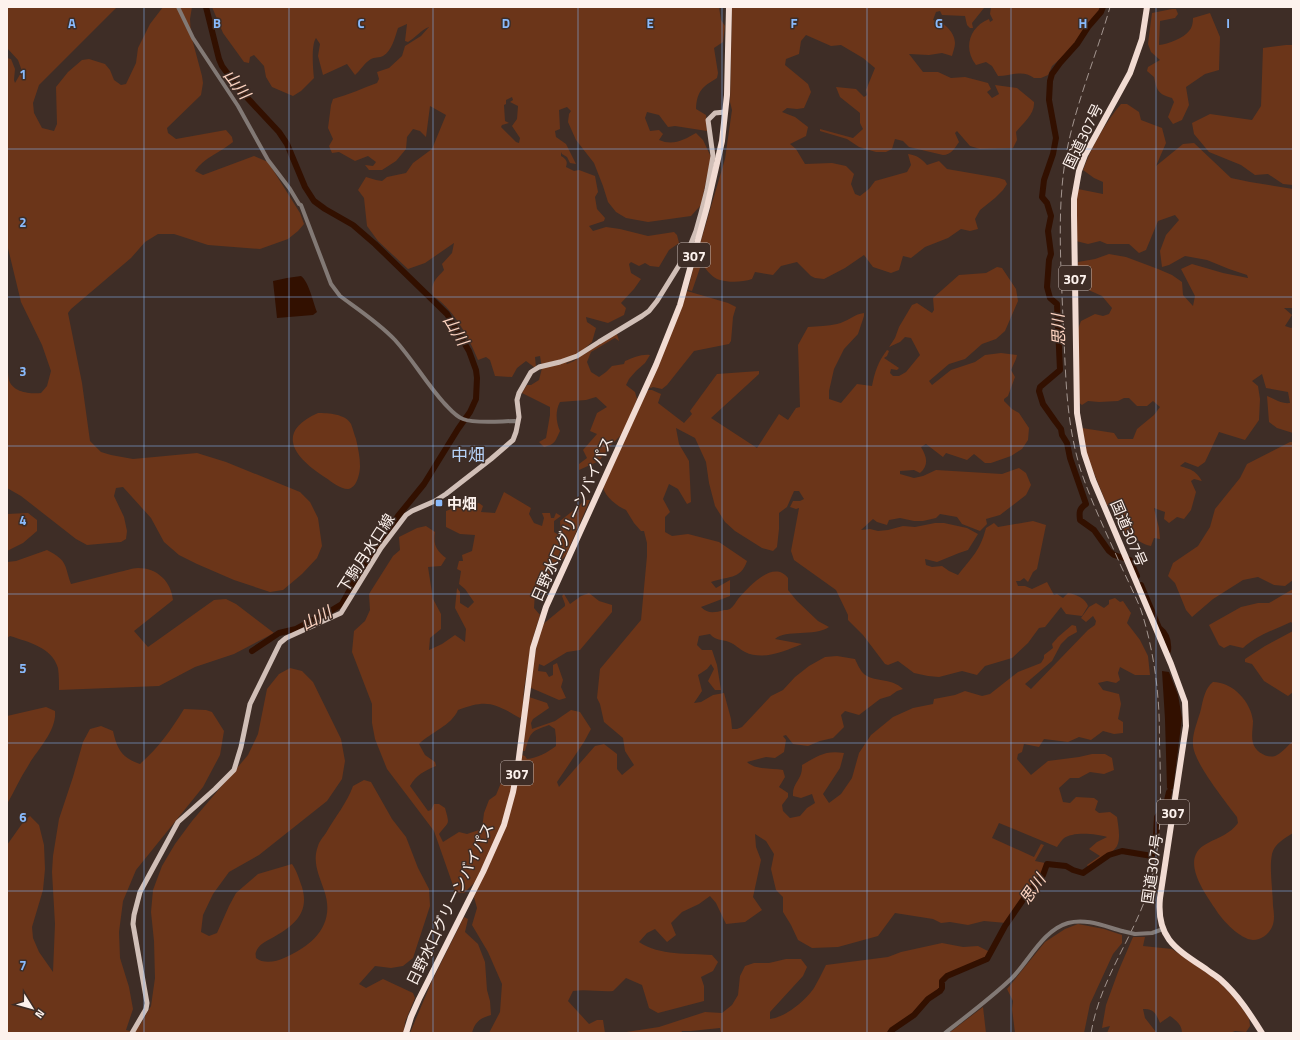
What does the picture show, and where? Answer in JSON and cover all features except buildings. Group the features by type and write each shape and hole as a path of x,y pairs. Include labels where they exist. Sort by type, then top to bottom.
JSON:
{"highway":[{"name":"日野水口グリーンバイパス","path":"406,1033 419,999 483,872 504,825 513,792 518,765 533,648 546,607 599,487 656,365 680,305 717,167 722,142 726,112 729,7"},
{"name":"国道307号","path":"1146,7 1142,39 1137,56 1121,91 1085,155 1076,180 1074,198 1077,400 1079,426 1087,465 1171,664 1187,711 1160,898 1159,914 1163,929 1170,941 1178,950 1221,979 1241,1001 1262,1033"}],"main road":[{"path":"717,112 726,112"},
{"path":"717,112 724,123"},
{"name":"下駒月水口線","path":"132,1033 146,1009 147,1003 133,924 140,892 178,822 234,770 241,748 250,704 277,649 286,638 341,612 381,548 402,519 412,510 427,505 443,496 513,440 519,417 517,400 519,393 531,372 539,367 577,356 642,316 658,301 688,251 696,231 707,190 713,156 708,120 717,112"}],"street":[{"path":"178,7 193,38 238,106 268,160 301,205 335,291 375,321 399,344 452,412 466,420 518,422"},
{"path":"945,1033 1006,983 1049,934 1060,927 1070,923 1084,922 1136,934 1152,933 1163,929"}],"shaded area":[{"path":"7,7 117,7 39,85 33,103 34,113 42,128 54,131 57,124 56,87 68,72 82,60 89,59 105,64 110,70 114,80 121,85 126,84 136,63 138,48 150,24 163,7 192,7 190,19 191,35 202,76 203,83 201,95 167,128 168,133 176,139 226,130 232,137 233,142 203,162 195,171 203,175 254,156 268,162 300,213 304,224 298,231 288,239 260,249 208,245 174,234 158,234 145,242 131,258 68,313 82,383 90,441 101,452 133,459 197,453 226,462 300,492 310,502 318,518 322,546 317,558 302,574 283,590 270,592 234,580 179,555 164,542 151,518 123,487 116,488 114,496 124,517 127,531 126,539 121,542 87,545 76,539 21,496 7,488 7,343 9,380 14,388 28,393 41,393 47,386 51,371 42,345 21,302 7,244 7,58 11,59 15,69 15,83 22,71 18,60 7,48"},
{"path":"212,7 719,7 721,20 725,26 723,42 714,48 718,73 717,78 701,90 696,109 706,115 707,131 675,126 668,127 659,115 647,112 645,118 650,131 659,130 663,134 659,140 664,142 678,141 696,133 703,140 711,157 701,205 691,216 648,222 626,218 616,212 608,202 594,163 576,140 568,122 571,111 567,107 559,110 560,129 555,131 556,137 566,144 576,164 570,163 567,157 561,152 561,156 567,162 566,167 574,171 579,170 595,176 598,192 595,197 597,209 605,218 604,221 589,226 593,231 606,227 648,236 674,232 677,235 679,243 669,250 659,267 650,266 645,263 639,266 631,262 629,264 631,273 641,279 621,303 626,308 624,315 608,323 586,317 587,322 596,328 592,342 572,361 566,363 567,364 574,361 615,334 617,334 619,341 615,338 591,352 587,362 591,372 599,377 612,366 624,364 625,361 637,356 650,355 645,363 629,379 626,385 635,392 637,399 624,432 611,445 599,461 579,470 579,464 587,458 583,450 597,434 590,431 597,413 607,407 596,397 586,400 560,402 557,409 557,416 560,431 553,443 544,447 539,442 546,438 550,407 522,393 527,385 531,385 539,380 542,368 540,356 535,357 536,367 526,361 517,368 512,377 495,376 490,360 486,357 478,360 460,324 447,308 433,296 433,284 444,270 442,264 452,253 454,243 425,263 408,269 378,241 367,226 364,198 358,190 366,177 382,181 387,177 406,173 413,163 432,149 446,115 430,106 426,137 420,131 413,129 407,137 406,149 396,161 382,170 369,170 365,165 373,166 376,162 368,156 355,161 339,152 332,153 329,146 333,139 328,128 333,99 377,83 379,79 377,72 389,68 402,56 405,46 421,36 429,27 408,42 405,41 407,24 398,28 389,51 382,57 372,58 355,75 347,64 323,75 318,56 320,44 316,38 314,41 313,51 314,78 301,91 293,96 272,87 266,77 264,66 254,55 250,57 249,63 244,62 223,33","holes":["512,97 513,100 510,102 518,106 517,119 512,126 520,138 519,143 516,142 501,127 502,125 509,123 505,121 504,105 506,104 506,100"]},
{"path":"732,7 991,7 984,8 972,23 973,28 970,28 967,25 965,16 942,15 940,11 936,12 933,20 941,22 951,31 953,35 955,45 952,56 942,53 929,55 909,54 923,72 938,72 951,78 965,77 988,83 991,89 987,92 992,98 999,94 995,85 1017,88 1034,102 1031,114 1016,132 1017,140 1013,148 980,149 970,146 957,131 955,133 959,142 952,151 946,155 909,147 903,141 895,139 892,149 886,152 876,152 859,147 847,139 820,131 820,129 853,138 863,129 860,123 860,113 840,97 836,87 856,89 864,97 867,95 866,90 875,68 863,58 841,45 831,46 806,35 801,41 799,54 786,59 785,65 808,84 811,92 804,108 787,108 782,112 795,117 808,127 806,136 790,144 796,149 805,164 832,163 846,166 854,174 851,184 855,194 860,196 869,189 875,181 907,172 911,165 908,154 918,157 927,165 939,161 947,169 1005,180 1007,184 1003,190 980,210 975,219 978,229 970,231 961,229 948,238 925,247 911,258 903,256 899,270 891,273 873,267 864,255 845,268 824,279 811,276 797,262 781,266 773,275 755,272 752,279 728,282 715,278 703,265 701,265 692,291 688,290 725,159 732,110 730,102"},
{"path":"991,7 1099,7 1100,9 1076,45 1052,66 1048,75 1041,78 1034,78 1030,75 1021,73 998,76 992,66 986,62 976,65 972,59 969,46 970,39 977,27 989,19 990,22 993,20 990,14"},
{"path":"1176,9 1178,14 1175,18 1160,21 1159,45 1171,42 1187,34 1193,24 1193,18 1210,13 1220,37 1219,70 1205,74 1186,87 1189,105 1182,120 1173,124 1168,117 1174,102 1172,98 1159,91 1154,77 1147,71 1148,67 1160,60 1151,52 1148,44 1152,13"},
{"path":"1293,45 1293,185 1283,184 1268,174 1255,175 1241,165 1209,152 1194,134 1192,123 1210,114 1252,120 1261,106 1263,48"},
{"path":"1121,104 1127,104 1139,112 1141,120 1162,128 1166,143 1156,166 1183,144 1194,143 1231,178 1293,189 1293,308 1284,308 1292,315 1285,326 1291,328 1293,327 1293,433 1277,428 1269,422 1267,396 1281,402 1290,403 1288,392 1266,388 1262,374 1252,381 1258,386 1260,399 1259,420 1245,440 1219,432 1205,462 1198,467 1185,462 1180,466 1193,471 1202,481 1194,479 1191,481 1196,492 1191,510 1184,519 1177,517 1169,523 1164,519 1165,512 1154,508 1160,539 1154,538 1151,546 1140,542 1133,533 1124,533 1120,528 1119,510 1107,505 1087,456 1082,428 1114,433 1118,439 1133,439 1137,429 1154,415 1160,407 1153,401 1147,406 1137,406 1129,398 1124,398 1118,401 1088,401 1082,405 1078,402 1078,329 1081,321 1095,314 1103,316 1109,314 1112,308 1102,296 1084,288 1077,282 1078,262 1095,259 1109,254 1126,257 1158,269 1172,275 1182,282 1183,295 1193,306 1195,296 1181,269 1192,264 1223,273 1248,278 1247,275 1207,260 1185,256 1169,265 1162,267 1160,251 1166,235 1179,220 1175,215 1158,221 1146,250 1139,253 1129,244 1107,244 1100,241 1088,244 1076,241 1075,208 1078,189 1103,194 1103,182 1094,178 1083,170 1099,135"},
{"path":"997,267 1002,268 1016,289 1018,301 1005,331 996,339 982,344 965,359 949,364 929,381 932,385 951,370 975,362 985,355 1001,353 1017,355 1011,370 1015,377 1008,396 1004,399 1004,401 1012,409 1019,413 1029,428 1028,440 1022,449 1011,456 991,463 985,463 974,454 967,460 946,453 943,457 926,444 921,447 925,454 926,461 923,470 920,473 914,470 900,471 900,474 914,478 936,470 1002,474 1019,468 1026,473 1031,485 1026,495 1000,515 986,519 987,524 980,531 962,524 957,517 940,514 936,518 923,521 900,518 889,520 887,525 873,519 861,530 870,529 878,531 903,526 915,527 935,523 944,523 967,528 978,534 968,550 937,562 925,559 926,565 932,567 942,566 958,575 981,543 986,528 994,523 998,527 1033,521 1046,525 1037,569 1033,572 1028,582 1024,578 1020,581 1016,581 1018,586 1025,586 1032,589 1047,582 1054,595 1057,594 1063,598 1068,593 1080,597 1087,603 1088,606 1082,616 1066,614 1061,607 1045,627 1039,628 1028,643 1012,658 985,666 977,675 962,671 939,677 928,676 914,673 898,661 888,665 885,664 863,635 848,620 848,615 836,590 794,560 791,551 799,508 796,509 790,507 793,501 800,501 804,499 799,491 794,491 787,507 779,513 777,547 773,551 762,548 735,531 725,522 715,506 709,483 706,462 695,438 676,428 679,444 689,461 691,502 687,504 678,489 669,484 663,499 670,512 665,517 665,532 672,536 688,534 719,542 747,561 741,571 737,574 711,582 716,588 730,580 730,596 701,607 706,611 711,612 730,609 755,582 762,577 768,573 782,573 788,578 788,590 797,601 818,621 829,627 816,632 793,633 780,636 775,639 802,644 774,654 759,656 745,652 731,643 717,639 710,634 699,636 697,645 702,650 712,650 717,665 721,690 715,690 708,681 714,669 711,664 707,669 698,675 702,691 694,703 701,702 713,695 724,693 732,729 737,729 742,727 771,696 783,690 795,677 809,666 825,657 837,656 855,659 862,672 867,676 888,681 903,689 890,696 880,699 859,715 845,711 841,715 844,727 833,738 808,746 793,744 786,735 783,736 786,740 784,752 775,758 766,757 747,762 750,765 759,768 783,770 785,777 779,787 788,793 788,797 782,805 783,811 790,818 800,816 807,808 815,803 812,794 801,798 793,796 794,787 801,774 802,765 817,756 827,753 844,753 840,768 823,794 829,803 841,794 852,778 859,753 871,735 893,717 913,708 933,704 934,699 955,695 965,691 982,696 990,694 1018,672 1041,663 1044,655 1053,648 1052,644 1058,637 1072,625 1076,626 1077,632 1068,637 1061,644 1052,661 1025,684 1031,689 1088,630 1095,625 1096,621 1093,616 1086,622 1081,618 1089,607 1096,603 1104,608 1109,604 1109,600 1115,598 1120,602 1123,601 1131,613 1127,623 1140,640 1148,656 1150,675 1135,675 1120,667 1118,673 1120,680 1116,683 1107,681 1098,683 1103,690 1119,694 1121,704 1118,719 1123,722 1123,733 1114,734 1103,731 1091,740 1079,737 1068,742 1044,739 1039,747 1024,744 1022,752 1018,754 1017,759 1031,775 1048,761 1092,754 1105,754 1112,758 1114,770 1104,774 1090,772 1079,778 1070,778 1059,788 1063,802 1070,803 1076,797 1094,798 1098,801 1095,810 1099,813 1110,812 1117,817 1119,835 1117,846 1108,855 1089,868 1087,865 1100,856 1089,849 1097,842 1107,837 1091,834 1067,836 1057,847 999,823 992,838 1034,857 1041,844 1044,845 1035,861 1045,863 1043,874 1006,923 984,921 968,925 950,922 941,923 933,919 895,913 878,936 838,947 812,948 798,940 783,912 783,897 776,890 771,869 774,854 766,841 755,834 756,847 761,860 753,897 762,910 745,922 726,924 716,903 710,896 699,904 682,912 671,923 676,935 667,942 655,929 647,933 639,942 656,950 665,952 712,955 718,962 713,971 701,977 704,986 704,1001 658,1013 649,1008 642,985 626,978 613,991 573,991 568,1001 589,1024 597,1020 603,1020 605,1033 489,1033 500,1012 502,984 488,952 472,925 477,908 474,897 501,838 522,755 527,759 534,758 546,753 556,746 555,729 549,725 532,733 525,751 522,751 529,697 547,703 549,708 533,719 531,723 532,729 555,721 571,710 580,712 591,729 557,782 559,787 595,746 604,744 617,754 617,769 622,775 634,765 625,751 623,738 604,722 597,698 600,669 641,620 647,543 644,531 641,531 634,523 626,510 615,504 609,498 603,487 647,390 652,390 661,394 658,403 684,423 692,414 690,411 717,374 759,371 759,374 711,418 757,448 779,414 788,420 796,408 800,407 798,345 808,327 837,324 864,313 858,334 844,349 834,369 829,391 829,399 841,403 857,384 872,386 877,367 887,350 889,351 887,356 884,358 899,368 897,370 891,369 890,373 893,376 899,376 906,372 920,355 911,338 905,337 900,342 889,347 912,305 917,303 932,313 934,310 933,298 959,275 986,273"},
{"path":"301,276 309,287 317,312 313,315 277,318 273,281"},
{"path":"687,291 728,303 736,307 733,317 731,341 729,344 694,351 667,385 662,389 648,387"},
{"path":"318,413 341,416 351,424 357,442 360,466 356,483 351,488 345,489 339,487 315,471 298,454 294,446 293,437 296,429 304,421"},
{"path":"1290,442 1293,442 1293,580 1285,586 1274,585 1258,577 1243,580 1213,599 1192,617 1186,610 1175,583 1168,576 1173,563 1198,546 1210,527 1215,509 1240,478 1247,464"},
{"path":"504,492 531,508 529,514 534,523 542,526 544,518 542,513 550,513 551,518 554,518 556,513 561,516 554,521 554,532 557,534 561,531 560,521 579,506 584,500 590,500 566,555 535,592 534,608 540,615 532,641 524,689 522,716 520,718 490,704 476,704 458,710 455,716 446,725 419,744 425,755 435,762 436,766 421,774 410,786 428,811 431,810 434,804 439,804 445,808 448,823 439,834 443,842 459,832 467,834 482,829 484,813 489,800 496,795 508,766 515,769 509,800 500,828 476,881 464,893 460,893 455,891 434,831 387,769 375,739 372,723 372,704 352,652 354,631 365,621 370,610 369,594 393,556 400,550 399,537 417,528 426,526 435,532 434,540 436,547 446,558 441,566 428,567 433,599 441,614 441,629 430,638 429,650 442,644 455,635 465,642 466,629 455,608 457,588 460,592 460,603 468,608 474,602 465,589 459,584 461,571 457,569 459,561 463,561 462,555 472,551 475,535 460,534 446,527 446,511 465,504 479,503 483,506 481,512 495,513"},
{"path":"28,513 37,520 37,531 23,543 7,551 7,514"},
{"path":"47,550 62,560 66,567 71,584 136,568 151,570 162,577 172,593 173,600 134,631 148,647 214,600 226,599 236,604 274,633 234,654 195,667 159,686 59,690 58,668 55,661 45,650 32,643 10,636 7,638 7,562 16,561"},
{"path":"1293,589 1293,624 1291,622 1266,633 1248,643 1243,648 1230,645 1224,648 1219,645 1209,625 1241,607 1258,603 1269,603"},
{"path":"589,593 599,601 612,605 612,612 580,650 567,652 544,666 539,664 538,671 546,672 549,677 553,675 553,665 557,663 563,680 561,687 566,698 559,700 529,687 542,625 565,606 562,596 564,594 570,604 581,596"},
{"path":"1293,631 1293,692 1288,696 1264,681 1252,664 1245,662 1245,659"},
{"path":"290,668 302,671 313,682 341,739 345,761 342,779 327,801 259,855 229,872 213,894 203,915 201,932 209,936 217,933 236,893 258,874 292,864 297,872 304,896 302,912 287,929 260,945 256,953 256,958 266,962 281,959 295,953 313,940 325,923 327,913 327,902 316,863 316,852 321,840 344,804 353,786 364,780 371,782 392,819 406,837 418,868 429,889 430,906 413,958 403,966 391,968 375,966 359,984 366,988 383,979 413,993 415,998 405,1022 404,1033 7,1033 7,845 24,821 30,816 39,825 44,845 45,869 43,890 32,927 33,938 39,952 53,972 55,924 52,872 53,856 59,819 83,742 90,729 101,726 113,731 116,743 121,752 129,759 140,764 164,738 184,709 206,710 212,712 224,731 220,755 203,787 136,870 123,901 119,932 120,958 129,987 133,1009 126,1030 130,1031 140,1025 151,1006 155,978 154,941 151,912 153,890 162,866 175,844 192,821 248,755 258,734 267,689 279,674"},
{"path":"1162,671 1169,672 1178,695 1182,718 1173,789 1170,790 1169,797 1167,799 1169,790 1167,788"},
{"path":"1213,682 1227,685 1240,694 1245,700 1252,714 1253,743 1259,752 1266,756 1274,756 1293,741 1293,833 1280,842 1273,850 1271,866 1274,922 1271,930 1267,934 1256,940 1248,939 1237,933 1223,919 1200,885 1194,866 1195,857 1199,849 1228,833 1238,823 1237,817 1204,772 1193,745 1194,732 1206,691"},
{"path":"46,707 55,711 53,726 46,740 25,771 7,804 7,716"},
{"path":"464,917 468,919 465,932 478,944 485,962 491,1015 478,1021 472,1033 410,1033 431,983"},
{"path":"1078,924 1104,929 1122,935 1122,943 1113,954 1090,1004 1084,1033 1015,1033 1012,1009 1013,1001 1007,989 1045,942 1065,929"},
{"path":"1133,937 1145,937 1143,946 1172,949 1217,980 1234,997 1249,1018 1250,1026 1246,1032 1182,1033 1179,1023 1170,1016 1160,1023 1154,1012 1143,1009 1145,1018 1156,1033 1107,1033 1110,1026 1102,1028 1106,1005"},
{"path":"942,943 963,947 978,946 990,952 988,957 949,973 941,980 940,989 914,1013 894,1027 889,1033 721,1033 720,1028 682,1031 681,1033 620,1033 659,1027 705,1012 722,1013 732,1005 738,995 740,976 745,966 754,963 769,963 786,959 801,959 807,967 803,976 770,1012 770,1019 789,1012 806,998 814,988 826,965 888,957 901,952"},
{"path":"983,1007 986,1033 949,1033"}],"waterway":[{"name":"山川","path":"206,7 222,66 239,89 279,132 287,144 305,187 314,201 353,225 375,244 447,314 469,351 476,370 477,378 476,399 470,412 424,484 398,516 358,575 342,604 296,629 279,633 252,651"},
{"name":"思川","path":"1103,7 1101,12 1088,27 1077,44 1052,74 1050,81 1049,100 1056,138 1053,154 1044,180 1042,197 1047,203 1051,216 1048,231 1051,254 1049,260 1047,287 1050,298 1057,304 1060,370 1040,387 1039,391 1043,404 1061,429 1062,435 1067,443 1070,458 1086,504 1080,511 1080,520 1094,530 1109,551 1114,555 1130,560 1137,576"},
{"name":"思川","path":"1141,585 1159,628 1167,638 1168,651"},
{"name":"思川","path":"890,1033 914,1015 928,999 940,991 942,988 942,981 947,976 987,959 1005,926 1025,897 1043,875 1047,864 1066,866 1083,873 1109,855 1122,851 1152,856 1156,836 1157,817 1166,805 1169,792"}],"railway":[{"path":"1091,1033 1095,1015 1107,981 1138,917 1151,883 1155,865 1160,812 1159,706 1150,643 1141,610 1084,481 1071,431 1066,376 1060,232 1064,167 1072,127 1110,7"}],"place":[{"name":"中畑","path":"439,503"}],"district":[{"name":"中畑","path":"468,455"}]}
